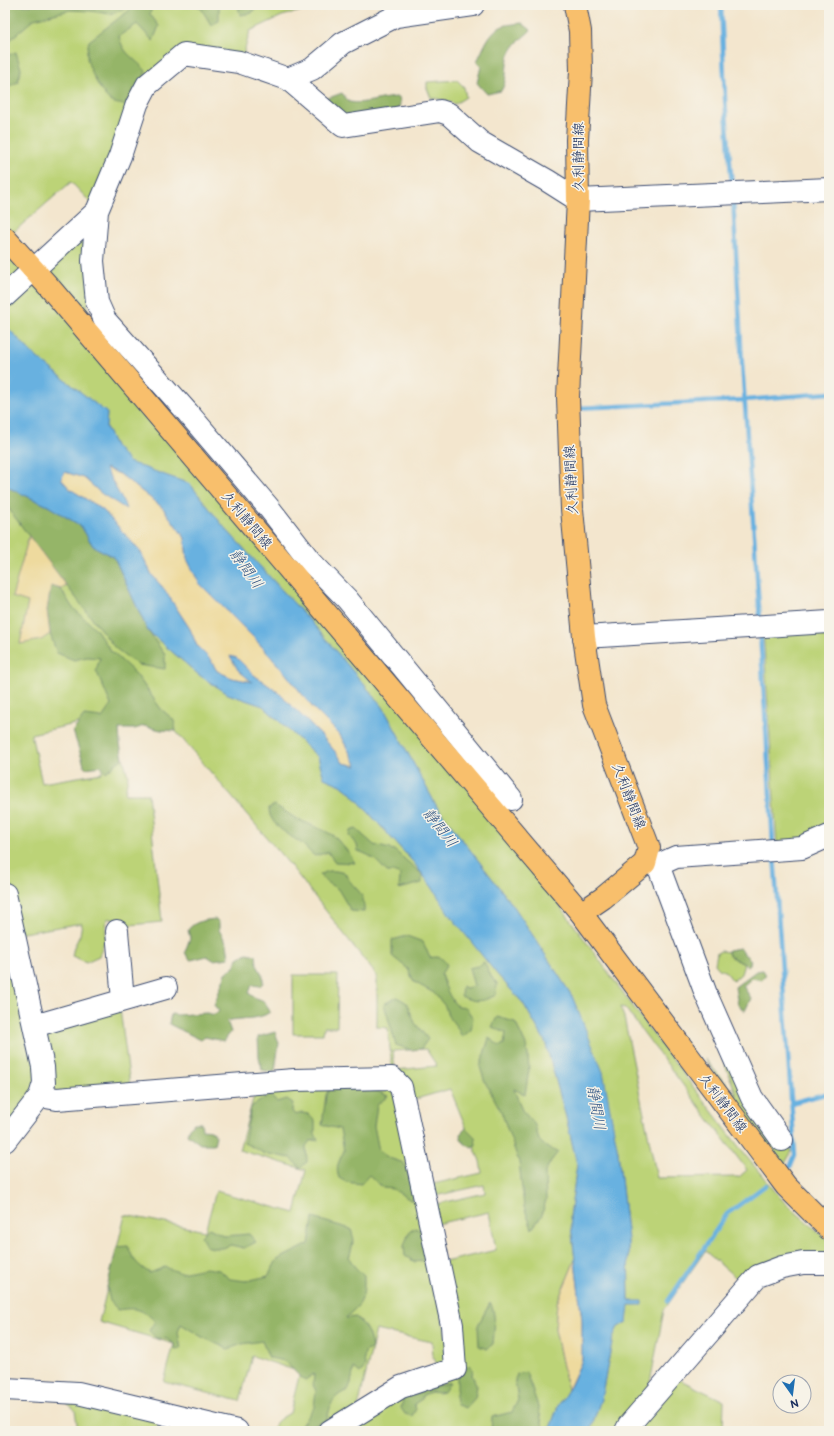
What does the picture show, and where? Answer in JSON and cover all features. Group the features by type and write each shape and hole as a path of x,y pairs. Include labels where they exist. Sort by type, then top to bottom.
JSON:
{"main road":[{"name":"久利静間線","path":"575,5 580,31 581,71 577,140 578,200 568,397 570,482 584,636 594,705 649,848 652,864"},
{"name":"久利静間線","path":"5,238 34,270 581,913 786,1186 829,1229"},
{"path":"581,913 652,864"}],"street":[{"path":"288,79 312,69 343,43 396,16 473,5"},
{"path":"511,799 347,599 311,562 269,508 188,413 105,320 98,302 93,262 97,211 120,156 137,104 147,85 184,54 239,62 288,79 343,126 440,111 448,114 480,142 578,200 829,189"},
{"path":"10,292 97,211"},
{"path":"584,636 829,622"},
{"path":"782,1140 752,1098 706,994 652,864 676,857 802,848 829,836"},
{"path":"5,894 43,1067 44,1083 40,1096 5,1141"},
{"path":"117,931 123,1000"},
{"path":"34,1026 166,988"},
{"path":"40,1096 57,1100 301,1080 392,1078 401,1087 452,1325 455,1369 401,1387 330,1431"},
{"path":"626,1431 629,1425 758,1276 782,1267 803,1263 829,1263"},
{"path":"5,1389 78,1393 237,1431"}],"green space":[{"path":"5,5 135,5 110,14 70,10 34,19 12,38 5,49"},
{"path":"54,5 304,5 301,11 282,16 250,31 242,60 184,51 142,82 94,206 71,182 9,236 5,231 5,26"},
{"path":"136,5 155,5 152,7 150,14 159,26 153,41 137,24 119,36 121,43 130,56 146,71 129,108 125,105 112,102 104,94 88,62 87,53 89,41"},
{"path":"196,5 219,5 219,21 211,25 201,8"},
{"path":"238,5 257,5 252,13 240,15"},
{"path":"522,23 531,30 511,51 505,81 501,91 487,94 477,83 481,66 477,61 484,46 490,36 498,28 505,25"},
{"path":"16,52 21,69 18,82 8,87 5,84 5,58"},
{"path":"457,80 464,87 466,97 455,104 445,100 431,98 427,88 427,82"},
{"path":"342,93 349,102 355,103 399,97 400,103 398,115 340,118 323,100"},
{"path":"92,220 92,285 87,307 95,331 39,270"},
{"path":"5,244 28,270 5,291"},
{"path":"32,276 491,815 561,907 653,1034 746,1156 784,1202 829,1241 829,1259 742,1283 705,1251 664,1310 648,1393 623,1431 590,1431 601,1399 613,1337 629,1301 628,1240 618,1152 572,996 515,908 437,807 383,707 314,625 224,527 190,484 129,463 115,446 106,427 107,413 35,356 5,325 5,301","holes":["620,1007 625,1008 747,1170 739,1177 657,1178 624,1017"]},
{"path":"5,486 48,506 81,526 93,546 114,557 148,631 165,655 165,669 138,665 115,648 5,504"},
{"path":"5,503 165,655 148,631 199,675 228,694 263,706 318,757 324,778 341,785 352,794 414,863 496,973 523,1003 545,1041 577,1164 570,1217 575,1260 557,1303 555,1329 568,1390 558,1406 549,1431 331,1431 455,1370 440,1263 496,1250 489,1212 432,1225 428,1206 485,1193 484,1185 426,1198 424,1186 482,1173 480,1161 450,1089 406,1102 392,1070 388,1028 377,1027 377,976 290,865 167,721 79,723 31,734 42,783 102,773 102,765 123,758 128,776 125,794 148,794 162,922 119,926 118,918 107,919 105,940 99,956 86,962 72,956 74,947 80,935 82,923 17,934 5,878","holes":["426,1049 437,1066 395,1070 393,1051"]},
{"path":"51,586 61,589 72,607 96,629 111,651 136,674 161,709 174,720 176,731 161,730 144,726 135,729 119,729 123,758 106,772 102,766 85,768 73,731 84,716 102,718 111,705 96,670 100,658 87,657 74,660 57,653 50,634 47,610"},
{"path":"829,624 829,832 777,846 763,629"},
{"path":"275,805 295,818 335,837 349,853 355,863 335,862 328,852 315,856 301,843 280,828 272,819 269,808"},
{"path":"356,829 374,845 394,850 422,874 422,883 399,889 400,875 393,872 387,872 374,859 358,851 357,845 349,836 350,831"},
{"path":"328,871 345,873 363,898 364,912 351,911 338,889 326,882 320,875"},
{"path":"5,908 41,1083 5,1136"},
{"path":"216,919 219,923 219,930 227,944 229,958 213,960 207,956 191,960 185,952 190,938 188,930 197,923"},
{"path":"407,936 423,942 430,958 440,958 444,960 447,965 441,974 448,992 458,1007 466,1008 473,1018 471,1030 462,1037 457,1027 448,1016 445,1006 434,993 414,982 408,969 392,956 392,940"},
{"path":"740,948 751,960 748,966 729,956 728,950"},
{"path":"721,951 728,952 729,956 744,964 741,974 733,981 726,972 719,969 715,964 717,953"},
{"path":"247,953 256,955 257,965 263,976 263,983 260,986 252,985 249,993 263,1001 270,1012 260,1017 227,1021 231,1032 224,1041 205,1037 201,1040 169,1024 171,1014 217,1013 219,1011 214,1005 226,973 234,967 238,958"},
{"path":"484,962 497,983 496,995 478,1001 470,1000 461,996 462,986 466,988 474,986 469,968 478,966"},
{"path":"763,970 766,975 762,980 752,978 743,986 751,998 745,1011 738,1005 735,987 756,971"},
{"path":"293,975 338,975 337,1027 324,1027 323,1034 293,1034"},
{"path":"397,997 407,1003 415,1023 428,1039 421,1049 411,1050 396,1045 384,1004"},
{"path":"119,1001 131,1092 57,1098 37,1026"},
{"path":"701,1001 755,1096 792,1151 783,1167 754,1131 705,1059 737,1096"},
{"path":"497,1017 515,1022 526,1045 529,1070 525,1095 514,1089 522,1110 535,1125 539,1140 546,1147 558,1152 545,1172 546,1200 542,1215 532,1229 524,1207 519,1162 501,1111 485,1082 480,1067 489,1038 500,1046 504,1044 506,1033 492,1027"},
{"path":"275,1032 279,1043 275,1071 272,1072 262,1070 259,1057 258,1037"},
{"path":"391,1079 453,1368 437,1364 433,1357 432,1342 376,1330 357,1412 327,1431 271,1431 276,1422 290,1413 300,1372 252,1356 240,1401 164,1382 174,1344 99,1322 125,1215 205,1231 216,1191 295,1213 306,1170 239,1150 257,1085"},
{"path":"330,1086 375,1090 388,1096 377,1105 374,1126 379,1151 389,1158 404,1163 415,1191 412,1201 393,1189 383,1188 369,1175 361,1184 346,1182 339,1178 339,1161 344,1151 340,1129 322,1125 326,1095"},
{"path":"269,1095 277,1102 287,1099 293,1103 292,1111 295,1115 302,1113 308,1114 315,1121 315,1134 318,1140 310,1141 306,1146 307,1162 300,1168 291,1158 263,1153 244,1143 251,1107"},
{"path":"194,1123 201,1123 202,1129 211,1130 216,1136 214,1144 200,1144 187,1134 189,1128"},
{"path":"466,1128 475,1137 476,1145 471,1147 461,1139 460,1134"},
{"path":"313,1218 351,1229 354,1240 349,1258 364,1276 364,1288 360,1304 346,1318 356,1317 359,1320 367,1331 372,1348 365,1352 365,1367 360,1373 354,1368 348,1390 335,1398 327,1420 314,1425 300,1427 314,1407 316,1391 313,1385 314,1374 305,1380 299,1376 285,1361 269,1358 262,1341 242,1344 228,1349 202,1337 181,1324 178,1332 181,1349 175,1350 174,1344 167,1339 156,1338 149,1331 155,1321 146,1314 142,1311 134,1309 118,1310 110,1301 107,1287 117,1247 128,1246 136,1262 150,1273 165,1267 181,1273 205,1268 219,1270 230,1279 246,1281 268,1276 277,1260 309,1244"},
{"path":"209,1228 225,1236 249,1234 256,1242 244,1248 231,1245 222,1248 206,1246 201,1236"},
{"path":"415,1228 422,1233 426,1241 427,1260 415,1262 405,1256 404,1246 409,1232"},
{"path":"490,1303 494,1312 494,1329 493,1344 487,1349 479,1346 478,1325"},
{"path":"469,1365 473,1369 472,1375 477,1386 475,1398 466,1408 457,1405 457,1377"},
{"path":"526,1372 538,1406 544,1431 491,1431 492,1417 512,1412 518,1400 515,1380 517,1374"},
{"path":"674,1377 724,1401 723,1431 630,1431"},
{"path":"450,1382 444,1392 431,1392 423,1395 422,1399 414,1404 416,1409 412,1416 405,1414 401,1408 404,1396"},
{"path":"61,1397 177,1417 146,1431 78,1431 75,1410"}],"sand":[{"path":"104,468 120,474 163,508 185,538 187,559 231,614 286,674 314,709 340,735 357,766 343,763 321,735 279,693 254,675 237,658 238,670 253,682 232,678 217,671 210,659 197,646 190,629 164,589 152,575 140,551 103,510 70,489 61,479 65,472 84,478 102,494 115,485"},
{"path":"29,536 67,586 61,589 51,586 47,610 50,634 41,640 20,644 28,602 12,597"},
{"path":"575,1260 582,1320 582,1360 568,1390 555,1329 557,1303"}],"water":[{"name":"静間川","path":"5,325 35,356 107,413 106,427 115,446 129,462 190,484 224,527 314,625 383,707 437,807 515,908 572,996 603,1072 618,1152 628,1240 629,1301 643,1301 643,1305 629,1305 627,1323 618,1327 613,1337 601,1399 590,1431 549,1431 558,1406 571,1385 582,1360 582,1320 570,1217 577,1164 545,1041 523,1003 496,973 449,914 432,887 414,863 352,794 341,785 324,778 318,757 263,706 228,694 199,675 148,631 114,557 93,546 81,526 48,506 5,486","holes":["105,468 120,474 163,508 185,538 187,559 199,583 256,640 314,709 340,735 357,766 343,763 321,735 279,693 254,675 237,658 230,656 238,670 252,682 232,678 217,671 210,659 197,646 190,629 164,589 152,575 140,551 103,510 70,489 61,479 65,472 84,478 102,494 126,509"]}],"waterway":[{"path":"721,5 725,99 732,187"},
{"path":"733,198 742,363 760,620"},
{"path":"578,408 745,400 829,393"},
{"path":"760,631 773,844"},
{"path":"774,855 795,1155 790,1167"},
{"path":"791,1103 829,1093"},
{"path":"668,1301 727,1214 766,1185"}]}
